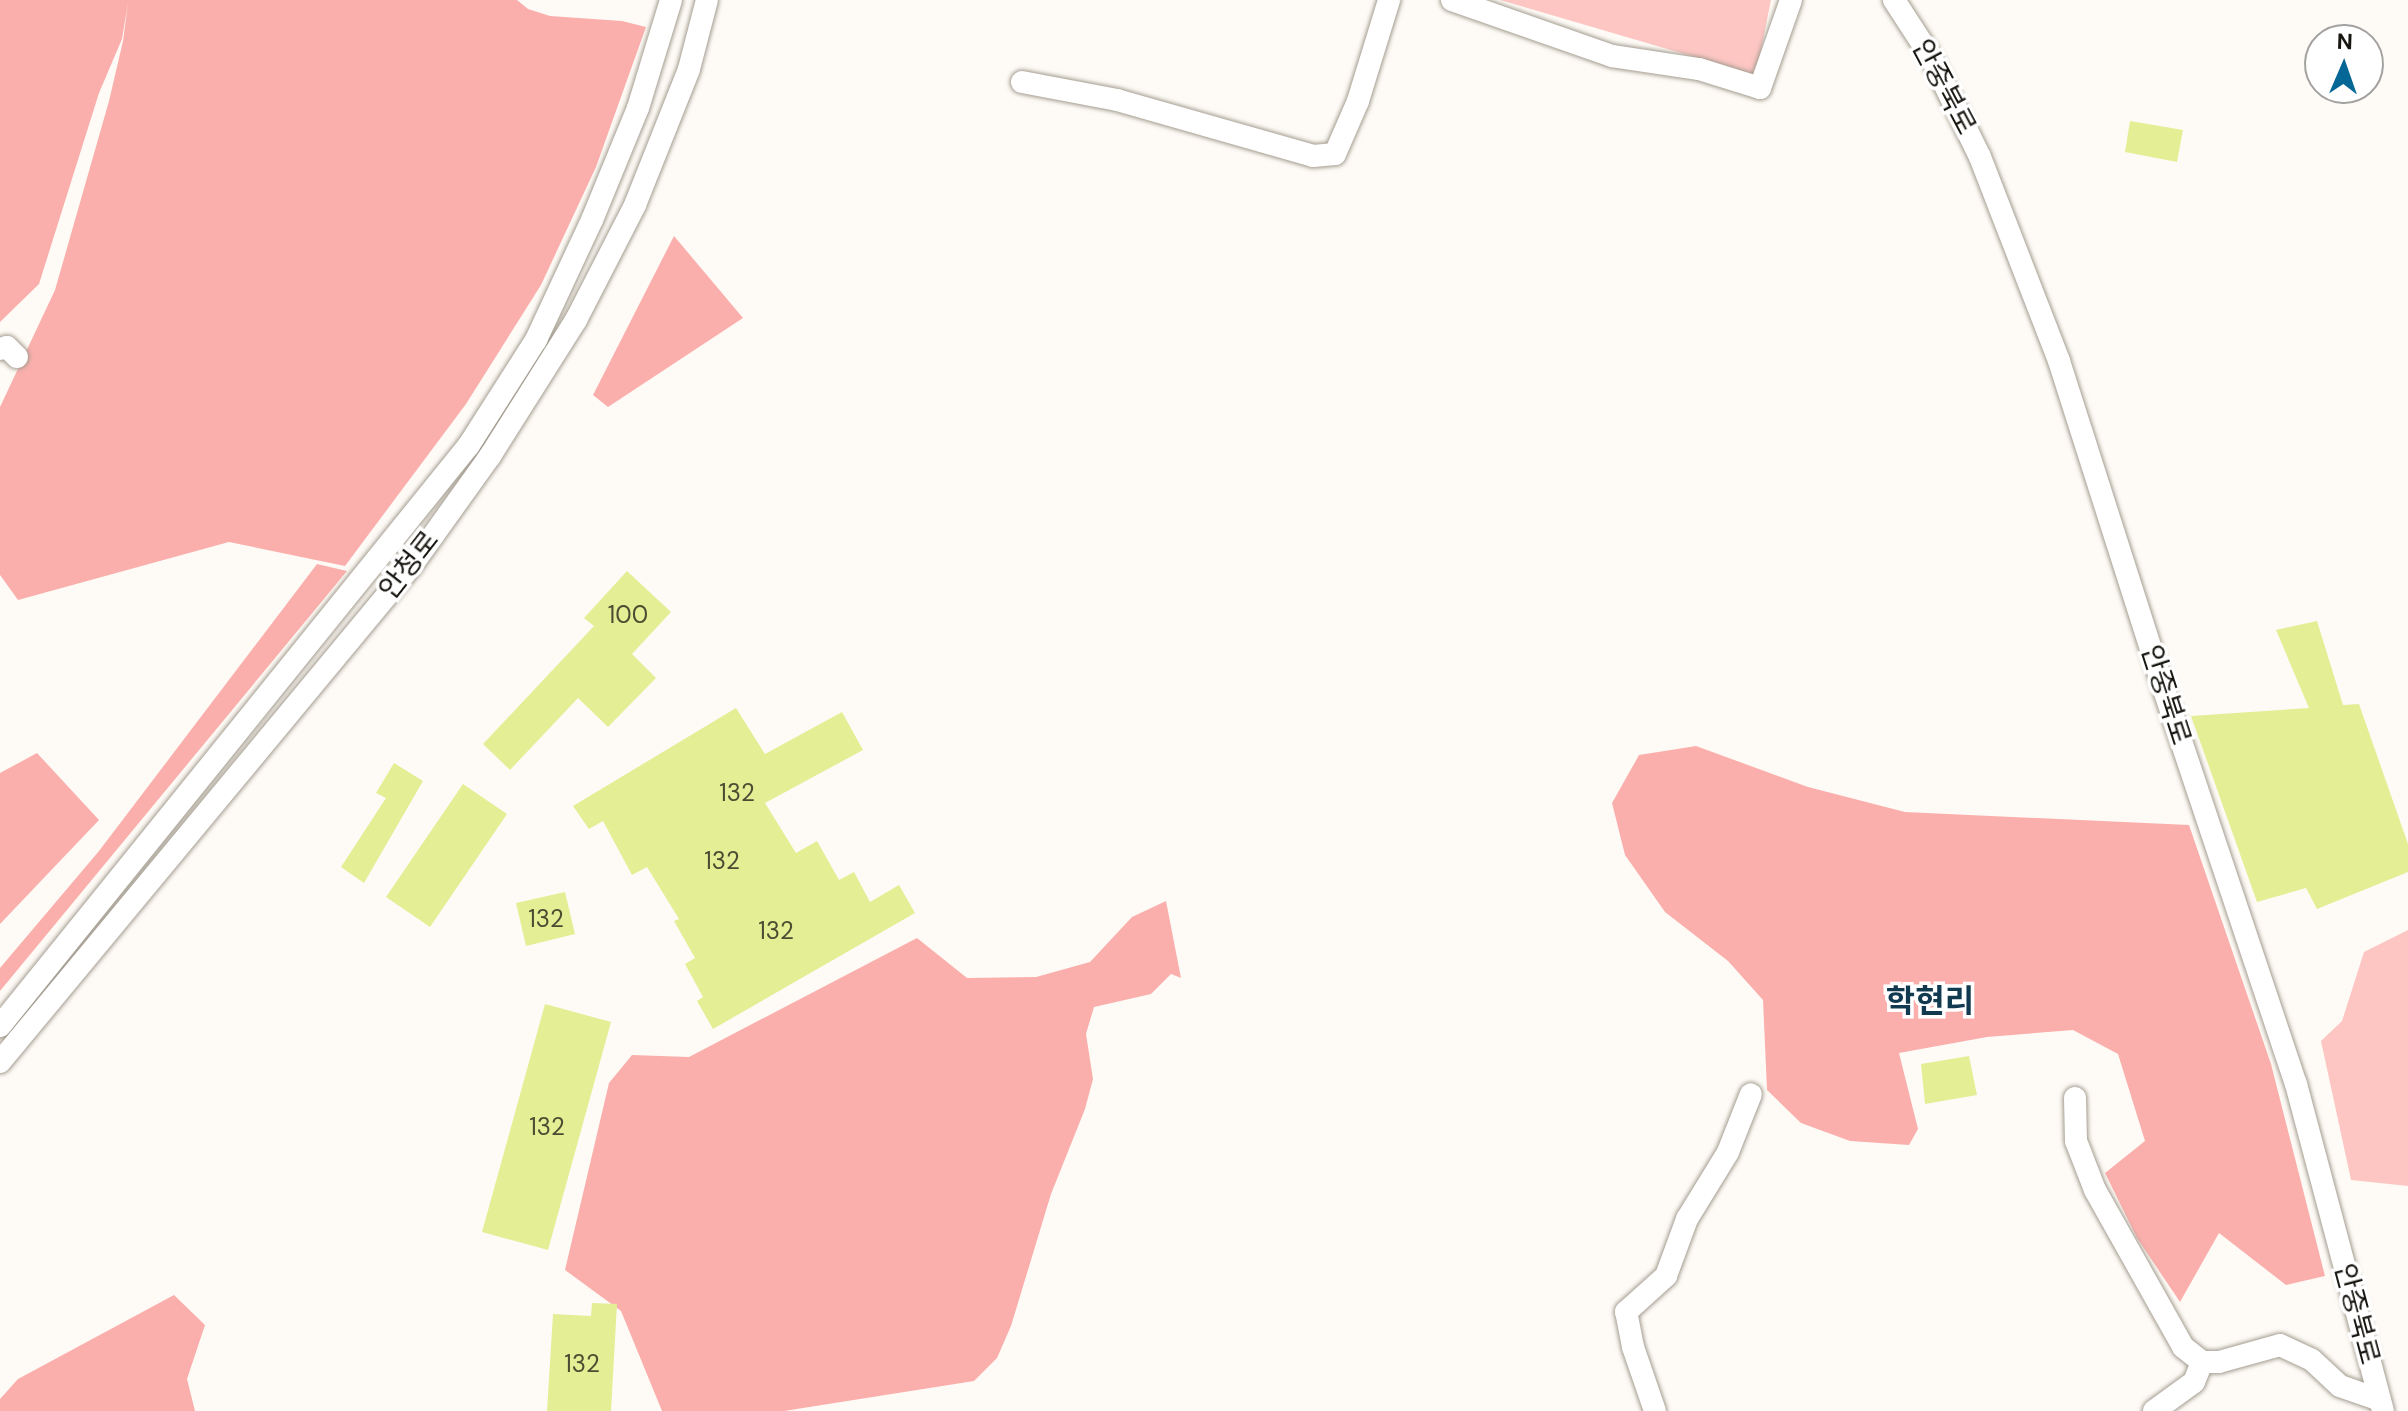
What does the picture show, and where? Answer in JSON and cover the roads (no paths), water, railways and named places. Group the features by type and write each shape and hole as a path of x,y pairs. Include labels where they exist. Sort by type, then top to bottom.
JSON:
{"street":[{"name":"안청로","path":"0,1026 469,445 536,340 592,220 638,108 671,0"},
{"name":"안청로","path":"0,1062 412,565 490,456 576,320 635,205 689,69 707,0"},
{"path":"1022,82 1117,100 1313,156 1335,154 1358,101 1389,0"},
{"path":"1452,0 1612,56 1699,69 1760,88 1791,0"},
{"name":"안중북로","path":"1894,0 1931,57 1980,157 2059,361 2160,678 2296,1084 2381,1406"},
{"path":"1655,1411 1633,1347 1626,1312 1666,1276 1687,1219 1728,1152 1751,1094"},
{"path":"2075,1098 2076,1141 2095,1190 2183,1347 2202,1362 2219,1362 2280,1345 2312,1360 2340,1386 2381,1406"},
{"path":"2154,1411 2194,1382 2202,1362"}],"district":[{"name":"학현리","path":"1930,1001"}]}
